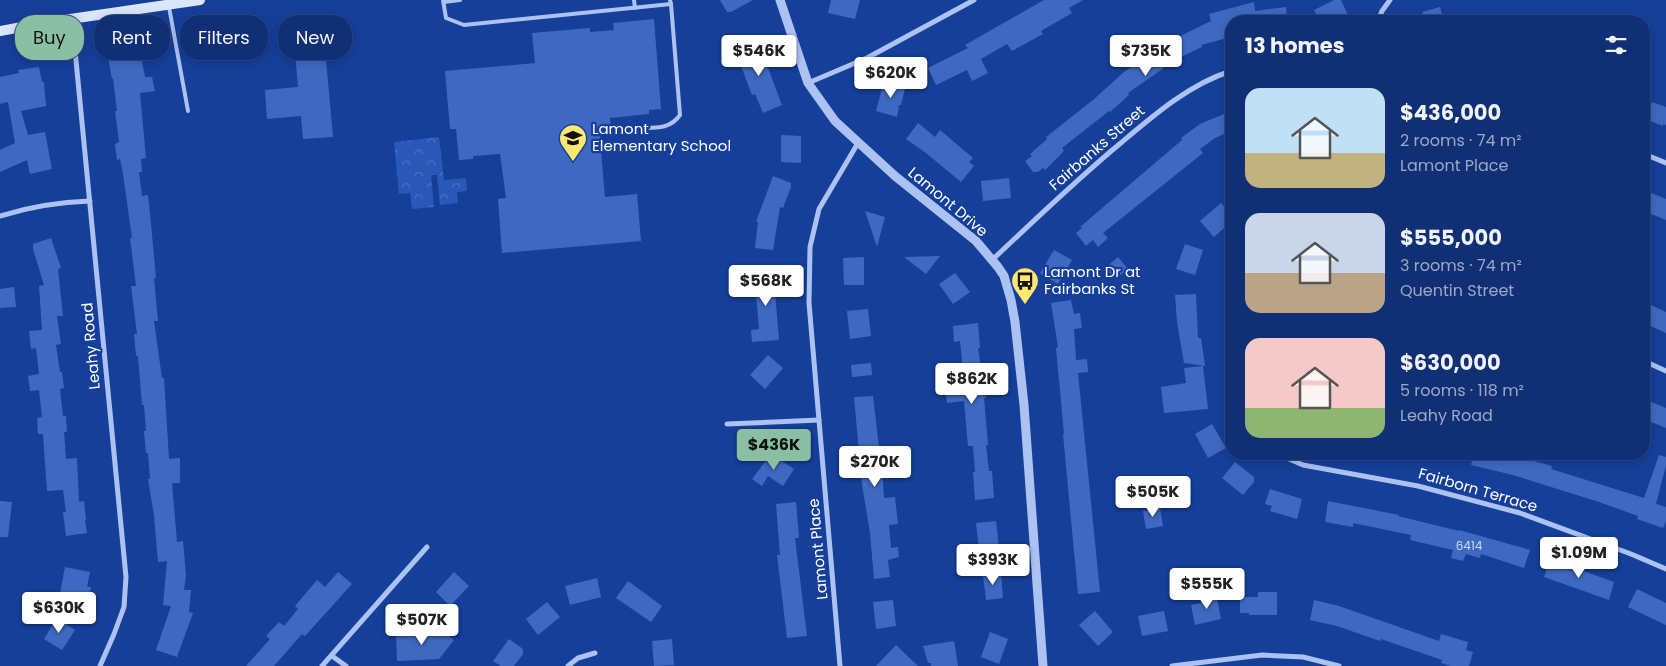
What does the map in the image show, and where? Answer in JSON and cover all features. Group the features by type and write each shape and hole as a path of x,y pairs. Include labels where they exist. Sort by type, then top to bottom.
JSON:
{"main road":[{"path":"84,17 200,0"},
{"path":"0,31 15,28"}],"street":[{"name":"Lamont Drive","path":"780,0 808,83 835,121 895,176 976,242 1004,276 1018,347 1024,405 1044,666"},
{"path":"808,83 866,58 974,0"},
{"path":"1380,15 1390,0"},
{"name":"Leahy Road","path":"76,60 126,577 124,607 100,666"},
{"name":"Fairbanks Street","path":"992,260 1091,168 1158,111 1225,73"},
{"name":"Lamont Place","path":"840,666 809,303 810,247 819,209 858,143"},
{"path":"1650,156 1666,163"},
{"path":"0,216 23,209 90,201"},
{"path":"1650,364 1666,371"},
{"path":"727,424 819,420"},
{"name":"Fairborn Terrace","path":"1293,460 1303,464 1418,486 1520,513 1624,551 1666,569"},
{"path":"322,666 427,547"},
{"path":"568,666 578,658 595,653"},
{"path":"1172,666 1262,655 1304,657 1339,666"},
{"path":"332,656 346,666"}],"lane":[{"path":"460,0 443,1 446,18 464,25 635,8 671,2 680,115 674,123 666,126 634,128"},
{"path":"634,0 635,8"},
{"path":"169,4 188,111"}],"green space":[{"path":"439,137 444,180 466,178 467,191 457,192 458,203 440,205 437,175 431,175 434,207 412,209 410,193 399,194 394,142"}],"building":[{"path":"720,0 753,0 731,12 727,12"},
{"path":"831,0 860,0 855,19 828,13"},
{"path":"1044,0 1083,0 1069,8 1072,13 1041,31 1043,34 1012,51 1007,44 981,59 988,73 972,81 967,70 936,85 928,68 968,48 965,45"},
{"path":"1334,0 1341,0 1348,15 1316,15 1314,10"},
{"path":"1254,2 1255,11 1286,7 1287,15 1225,15 1225,39 1201,45 1202,47 1162,66 1164,68 1128,93 1129,95 1110,112 1062,148 1064,151 1045,170 1043,168 1038,172 1033,172 1025,161 1047,139 1046,137 1093,100 1124,72 1164,44 1211,21 1209,14"},
{"path":"1440,7 1442,15 1423,15 1422,12"},
{"name":"Lamont Elementary School","path":"654,19 661,109 649,110 649,114 610,118 611,127 599,128 605,197 637,194 641,241 502,253 498,199 506,198 500,154 473,156 473,159 459,160 456,129 450,129 445,71 535,63 532,33 590,28 590,32 614,30 613,23"},
{"path":"756,36 782,105 763,113 755,94 752,95 738,58 742,56"},
{"path":"109,60 142,60 145,77 152,77 155,91 140,93 146,158 141,159 142,172 139,172 142,196 148,195 156,278 154,278 158,321 154,321 162,378 164,378 169,459 180,458 180,483 172,483 177,542 183,541 186,575 184,590 191,590 189,612 193,613 177,657 156,650 171,606 163,605 167,561 158,562 154,515 148,479 150,479 144,431 146,431 144,405 142,405 138,356 136,356 134,334 137,334 131,286 136,286 130,238 132,238 123,174 120,159 117,160 115,144 119,142"},
{"path":"296,60 326,60 333,137 303,139 301,116 267,119 265,90 298,87"},
{"path":"39,67 42,82 44,82 46,106 21,111 28,135 45,132 52,169 30,174 27,160 0,172 0,150 15,143 8,102 0,104 0,77 19,73 18,70"},
{"path":"891,81 906,85 901,105 897,106 899,107 897,117 876,111 882,88 889,89"},
{"path":"1652,102 1666,107 1666,125 1663,124 1663,126 1650,121"},
{"path":"1225,114 1225,134 1215,138 1200,149 1203,153 1103,233 1108,238 1098,247 1093,240 1086,246 1076,233 1082,228 1080,227 1182,140 1181,138 1200,124"},
{"path":"918,123 935,137 940,130 973,158 969,162 974,166 961,182 906,139"},
{"path":"781,135 801,136 801,163 781,162"},
{"path":"773,176 791,183 791,187 783,208 780,207 773,250 755,248 758,222 756,222"},
{"path":"1009,178 1011,198 983,201 981,181"},
{"path":"1650,192 1666,199 1666,220 1650,213"},
{"path":"1221,203 1225,208 1225,227 1214,237 1200,221"},
{"path":"865,211 885,217 877,247"},
{"path":"51,238 61,268 58,269 63,316 57,316 61,344 56,345 64,388 60,389 63,416 66,416 67,432 64,432 66,459 77,458 79,502 84,501 87,533 66,536 63,512 66,512 63,490 47,491 43,434 38,434 37,418 42,417 39,390 30,391 28,376 39,374 36,348 31,349 29,331 42,330 39,286 44,285 33,244"},
{"path":"1185,244 1203,250 1195,275 1176,269"},
{"path":"1054,250 1072,260 1058,284 1040,273"},
{"path":"940,256 926,274 904,257"},
{"path":"864,257 864,285 844,285 843,258"},
{"path":"1118,257 1128,269 1115,279 1105,268"},
{"path":"773,269 779,340 752,342 751,330 759,329 754,270"},
{"path":"955,273 970,292 953,304 939,284"},
{"path":"14,287 16,307 0,308 0,289"},
{"path":"1196,294 1198,338 1201,338 1205,366 1184,363 1177,322 1175,295"},
{"path":"1071,300 1074,314 1080,313 1082,328 1074,329 1076,360 1087,359 1088,372 1078,373 1100,592 1078,594 1056,348 1058,347 1051,303"},
{"path":"1650,305 1666,312 1666,333 1650,326"},
{"path":"868,309 871,336 850,339 847,311"},
{"path":"978,323 980,348 978,348 986,398 984,398 988,445 986,445 989,471 992,471 994,498 975,500 973,446 968,446 964,401 947,403 943,373 963,370 960,341 954,342 953,326"},
{"path":"768,355 783,368 765,389 750,375"},
{"path":"871,363 872,375 852,377 851,365"},
{"path":"1203,366 1208,409 1164,413 1161,387 1186,383 1184,368"},
{"path":"873,396 880,456 886,456 887,468 882,469 884,498 895,497 898,524 889,525 891,548 898,547 899,557 888,560 890,577 874,579 870,533 862,485 854,397"},
{"path":"1650,401 1666,408 1666,428 1650,421"},
{"path":"1212,424 1225,449 1208,458 1195,434"},
{"path":"771,454 794,469 783,486 768,476 762,486 752,479"},
{"path":"1659,455 1666,457 1666,465 1656,504 1666,507 1666,521 1663,528 1637,519 1638,516 1599,502 1513,475 1471,465 1472,460 1530,460 1552,466 1551,469 1644,498"},
{"path":"1235,462 1254,477 1254,482 1243,495 1222,478"},
{"path":"1270,489 1302,499 1297,519 1270,511 1272,506 1265,504"},
{"path":"0,501 12,502 8,537 0,537"},
{"path":"1328,501 1399,515 1530,550 1524,568 1481,554 1480,558 1466,554 1463,561 1451,558 1453,550 1410,540 1411,535 1353,523 1353,527 1325,522"},
{"path":"796,502 799,538 795,538 807,636 787,638 777,555 780,555 776,504"},
{"path":"1160,508 1163,526 1146,529 1143,511"},
{"path":"996,521 999,548 979,550 976,523"},
{"path":"1550,559 1614,582 1609,600 1544,577"},
{"path":"65,567 90,572 87,587 91,587 88,603 59,598"},
{"path":"338,572 352,584 305,636 302,634 274,666 246,666 270,639 266,636 279,622 284,626 298,609 295,606 317,580 325,587"},
{"path":"454,572 469,586 450,606 436,592"},
{"path":"1001,573 1003,598 986,600 983,575"},
{"path":"597,578 601,597 570,605 565,586"},
{"path":"628,581 662,606 651,622 616,598"},
{"path":"1637,589 1666,603 1666,625 1628,607"},
{"path":"1258,592 1277,592 1277,615 1249,615 1249,613 1240,613 1240,597 1258,597"},
{"path":"1216,593 1221,619 1195,625 1191,605 1207,602 1205,595"},
{"path":"893,600 896,626 876,629 873,602"},
{"path":"1314,600 1339,606 1439,641 1441,634 1468,642 1466,650 1473,652 1469,666 1451,666 1441,663 1442,660 1381,639 1380,641 1337,626 1310,620"},
{"path":"547,602 560,617 538,635 526,619"},
{"path":"1095,611 1113,632 1098,646 1079,625"},
{"path":"1164,611 1168,631 1142,636 1138,616"},
{"path":"57,618 75,630 62,650 44,639"},
{"path":"443,632 454,640 439,659 397,661 396,634"},
{"path":"990,632 1008,639 999,664 981,657"},
{"path":"509,639 523,649 523,654 514,666 501,666 493,661"},
{"path":"672,639 674,665 654,666 652,641"},
{"path":"954,641 958,666 931,666 931,663 928,663 923,646"},
{"path":"896,645 918,666 876,666"}],"place":[{"name":"Lamont Elementary School","path":"573,162"},
{"name":"Lamont Dr at Fairbanks St","path":"1025,305"}]}
